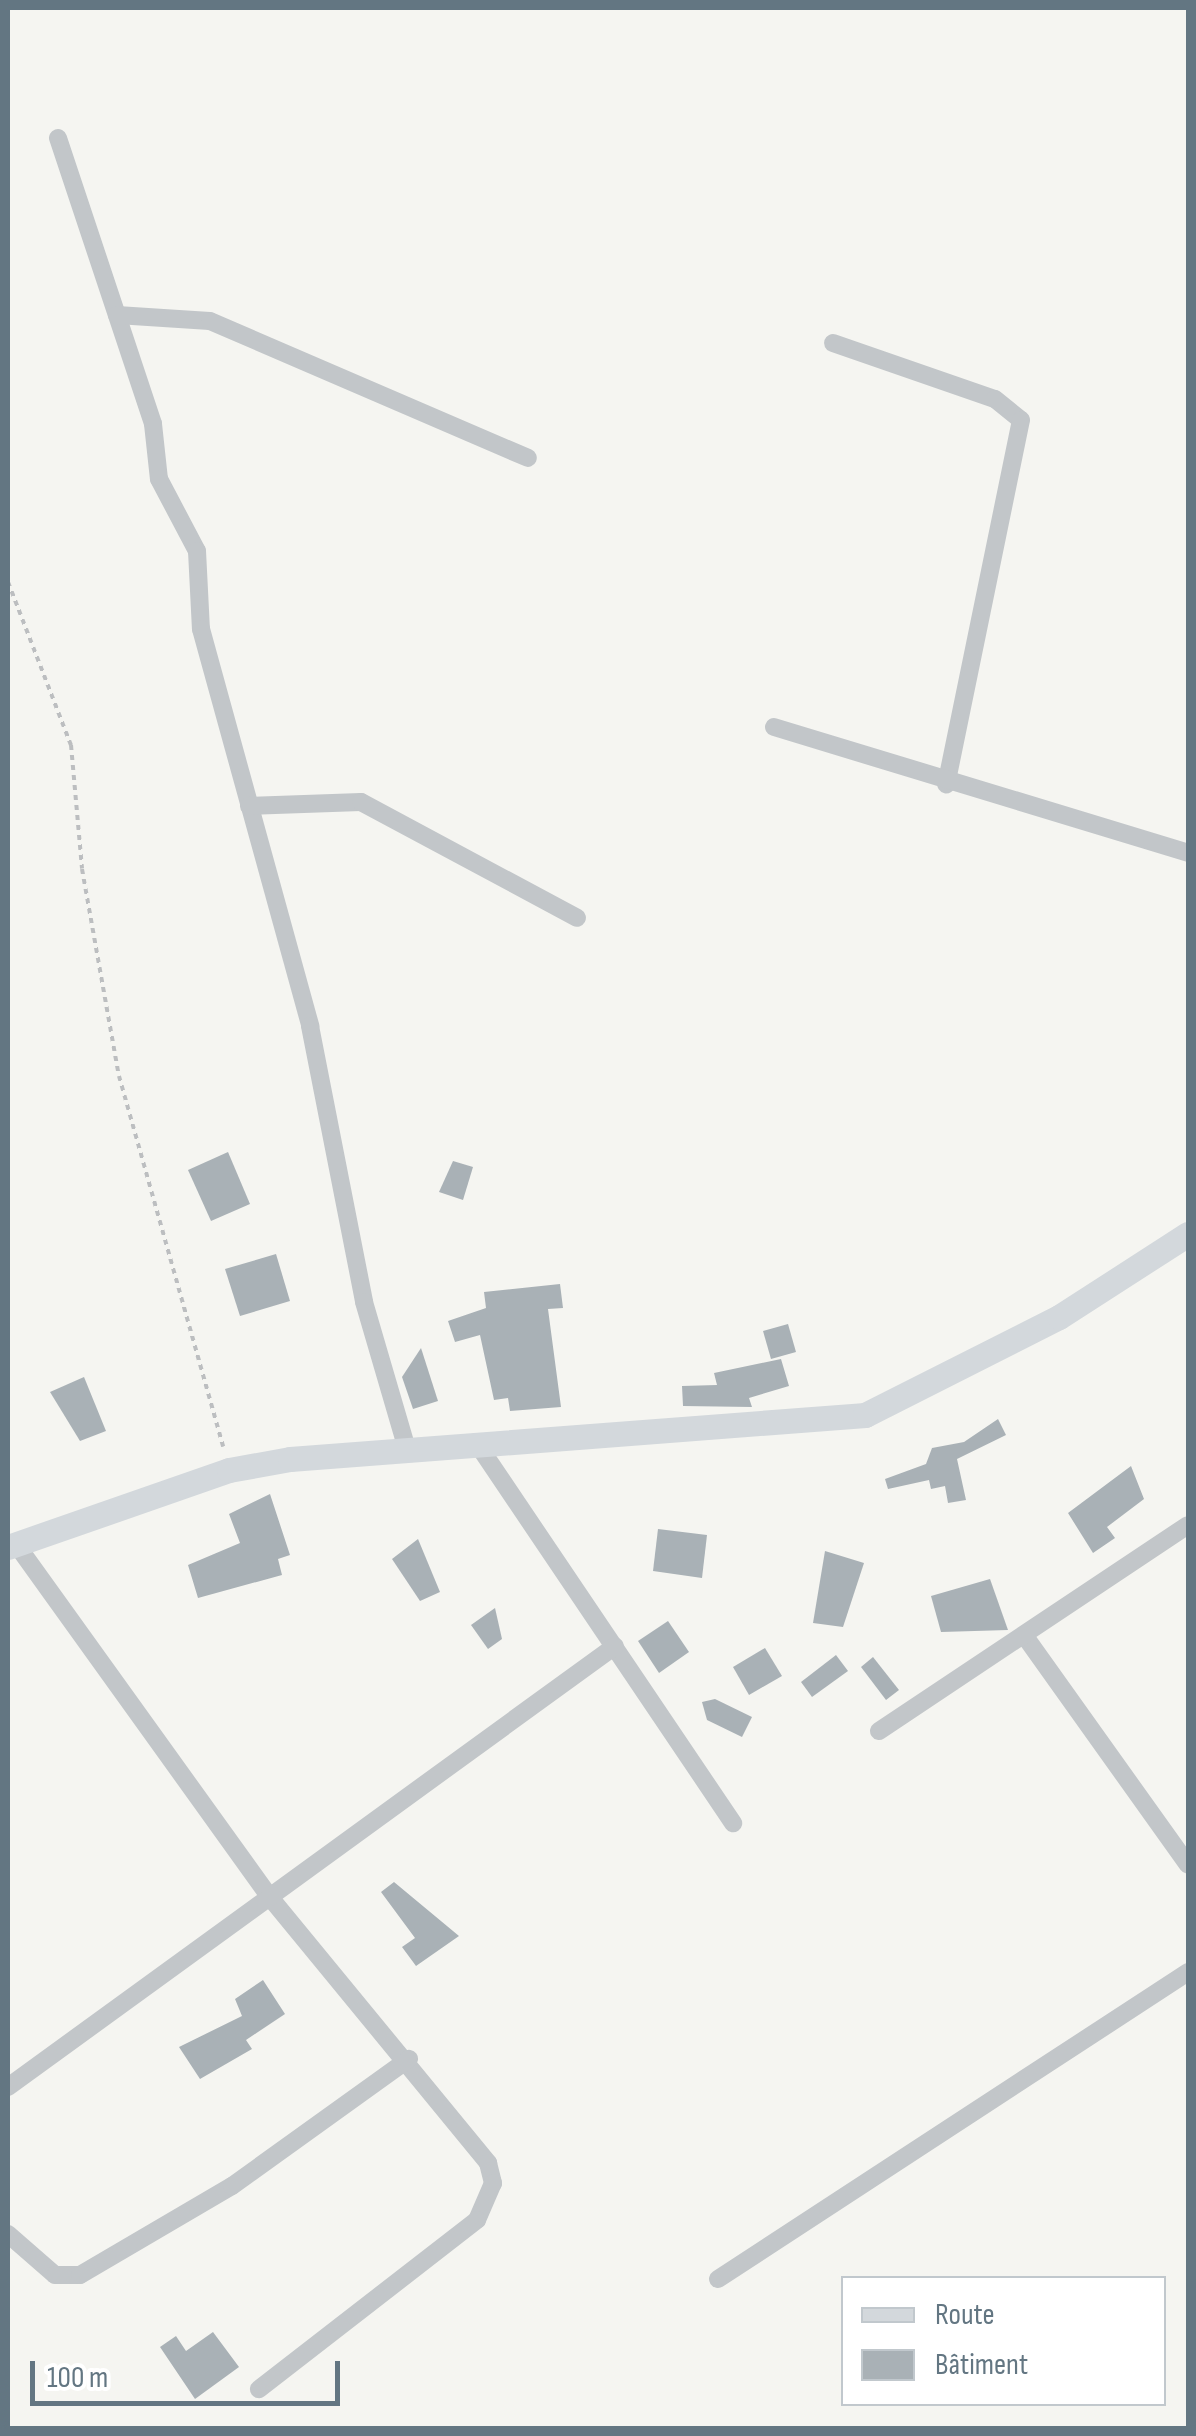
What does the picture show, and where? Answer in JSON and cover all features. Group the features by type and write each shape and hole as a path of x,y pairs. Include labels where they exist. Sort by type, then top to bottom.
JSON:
{"main road":[{"path":"12,1546 230,1470 476,1442 865,1415 1059,1316 1188,1234"}],"street":[{"path":"58,138 154,424 160,479 196,551 200,629 310,1026 364,1302 407,1449"},
{"path":"117,315 210,321 528,458"},
{"path":"833,342 995,400 1021,420 946,784"},
{"path":"774,727 946,784 1188,853"},
{"path":"250,806 362,802 576,918"},
{"path":"476,1442 734,1823"},
{"path":"879,1731 1188,1525"},
{"path":"12,1546 273,1902 409,2060 488,2163 489,2202 259,2388"},
{"path":"1024,1635 1188,1865"},
{"path":"8,2087 273,1902 615,1646"},
{"path":"718,2279 1188,1972"},
{"path":"8,2234 54,2275 80,2276 232,2186 409,2060"}],"path":[{"path":"8,582 71,745 82,869 118,1076 230,1470"}],"building":[{"path":"228,1152 250,1204 211,1221 188,1170"},
{"path":"453,1161 473,1167 463,1200 439,1192"},
{"path":"276,1254 290,1301 240,1316 225,1269"},
{"path":"560,1284 563,1308 548,1309 561,1407 510,1411 508,1398 494,1400 480,1335 455,1342 448,1321 486,1308 484,1292"},
{"path":"788,1324 796,1352 771,1359 763,1331"},
{"path":"421,1348 438,1401 413,1409 402,1377"},
{"path":"781,1359 789,1386 749,1398 752,1407 683,1406 682,1386 717,1385 714,1373"},
{"path":"84,1377 106,1431 80,1441 50,1392"},
{"path":"998,1419 1006,1435 957,1459 966,1500 948,1503 945,1486 931,1489 929,1480 888,1489 885,1479 926,1464 932,1448 964,1442"},
{"path":"1131,1466 1144,1499 1107,1527 1115,1538 1093,1553 1068,1513"},
{"path":"270,1494 290,1555 278,1559 282,1575 198,1598 188,1565 240,1543 229,1514"},
{"path":"658,1529 707,1535 702,1578 653,1571"},
{"path":"418,1539 440,1592 420,1601 392,1559"},
{"path":"825,1551 864,1563 843,1627 813,1623"},
{"path":"990,1579 1008,1630 941,1632 931,1596"},
{"path":"495,1608 502,1639 488,1649 471,1625"},
{"path":"668,1621 689,1652 659,1673 638,1641"},
{"path":"765,1648 782,1676 749,1695 733,1667"},
{"path":"836,1655 848,1671 812,1697 801,1682"},
{"path":"873,1657 899,1690 886,1700 861,1667"},
{"path":"715,1699 752,1717 742,1737 707,1720 702,1702"},
{"path":"394,1882 459,1936 416,1966 402,1947 415,1938 381,1892"},
{"path":"263,1980 285,2014 246,2040 252,2049 200,2079 179,2047 242,2016 235,1999"},
{"path":"213,2332 239,2367 195,2399 160,2347 176,2336 186,2351"}]}
